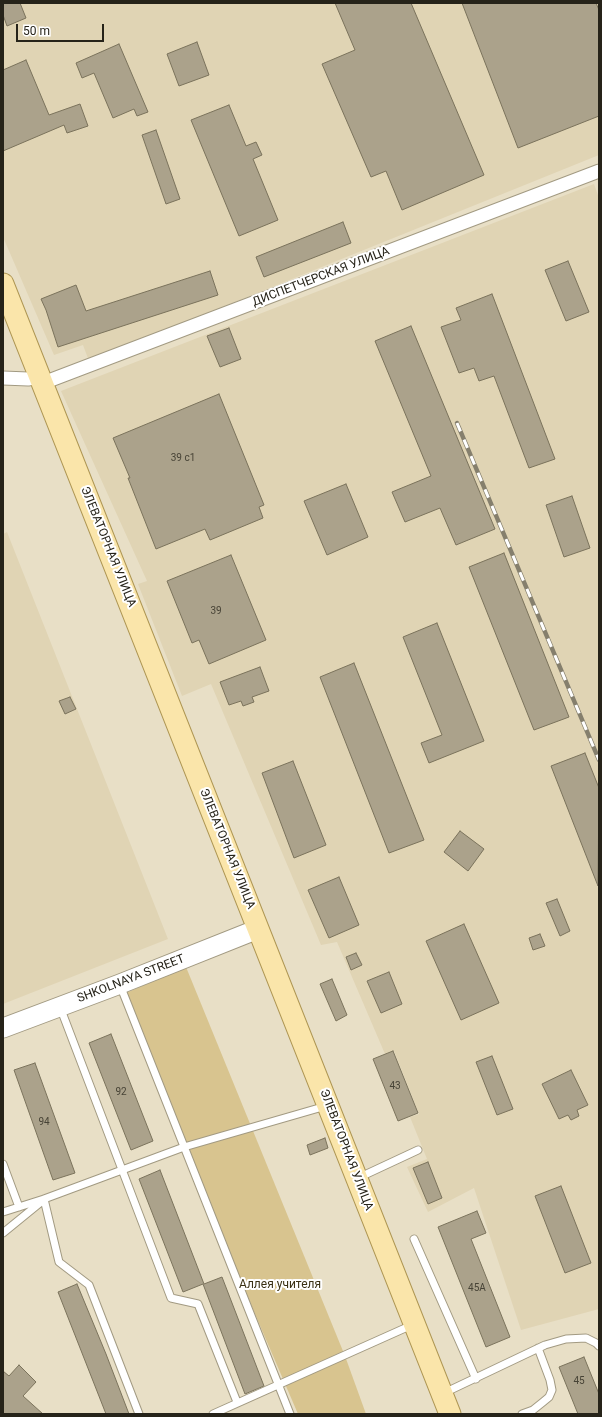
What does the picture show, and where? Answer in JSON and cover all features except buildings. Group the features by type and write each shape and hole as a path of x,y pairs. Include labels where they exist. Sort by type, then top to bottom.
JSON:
{"main road":[{"name":"ЭЛЕВАТОРНАЯ УЛИЦА","path":"3,284 450,1414"}],"street":[{"name":"ДИСПЕТЧЕРСКАЯ УЛИЦА","path":"3,378 42,380 599,171"},
{"name":"SHKOLNAYA STREET","path":"3,1028 120,984 258,929"}],"lane":[{"path":"120,984 290,1414"},
{"path":"60,1007 170,1298 198,1304 237,1402"},
{"path":"3,1212 44,1199 184,1147 328,1105"},
{"path":"357,1178 418,1150"},
{"path":"3,1164 19,1207"},
{"path":"3,1234 44,1199"},
{"path":"44,1199 59,1262 89,1285 139,1414"},
{"path":"414,1239 476,1379"},
{"path":"213,1414 277,1384 414,1324"},
{"path":"442,1394 538,1348 566,1339 586,1338 599,1346"},
{"path":"522,1414 533,1410 543,1402 552,1390 550,1380 538,1348"}],"shaded area":[{"path":"3,3 599,3 599,155 89,361 83,345 54,355 3,237"},
{"path":"594,184 599,198 599,1309 521,1330 474,1188 428,1212 407,1167 427,1159 410,1117 419,1114 394,1051 385,1054 337,942 321,945 211,684 182,696 138,584 147,581 61,391"},
{"path":"7,532 168,939 3,1004 3,534"}],"green space":[{"name":"Аллея учителя","path":"186,967 345,1356 366,1414 298,1414 252,1307 126,993"}],"railway":[{"path":"457,423 599,760"}]}
